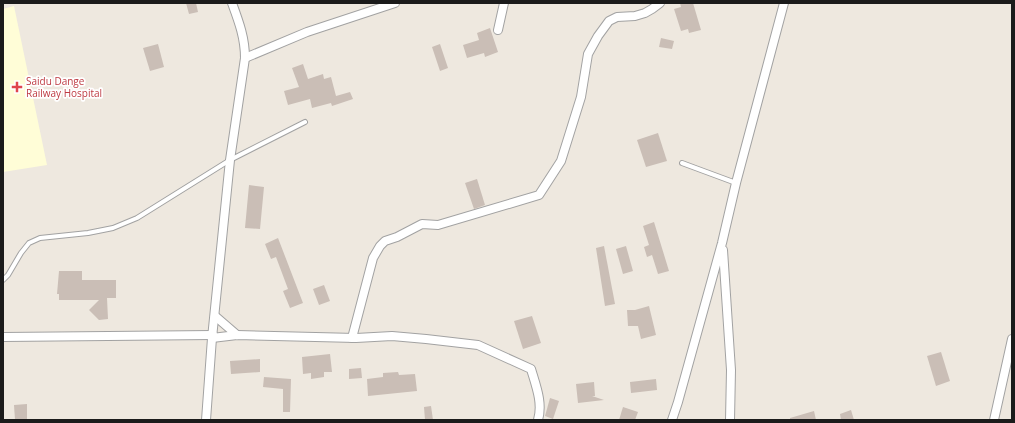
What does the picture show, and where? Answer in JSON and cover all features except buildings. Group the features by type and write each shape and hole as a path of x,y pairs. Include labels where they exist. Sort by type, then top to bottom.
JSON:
{"street":[{"path":"206,420 212,336 230,160 245,58 245,45 242,30 232,3"},
{"path":"245,58 307,32 395,3"},
{"path":"498,30 504,3"},
{"path":"352,338 373,258 380,246 385,241 397,237 422,224 438,225 539,195 561,161 581,97 588,54 598,36 609,21 617,17 635,16 644,13 652,10 660,3"},
{"path":"672,420 722,243 736,183 784,3"},
{"path":"722,243 731,370 730,420"},
{"path":"215,316 237,335"},
{"path":"3,337 237,335 352,338 392,336 478,345 531,369 540,400 540,418"},
{"path":"994,420 1012,339"}],"lane":[{"path":"3,280 8,275 21,253 29,243 40,238 88,233 113,228 137,218 230,160 305,122"},
{"path":"682,163 736,183"}],"shaded area":[{"name":"Saidu Dange Railway Hospital","path":"14,6 47,165 3,172 3,9"}],"place":[{"name":"Saidu Dange Railway Hospital","path":"17,87"}]}
